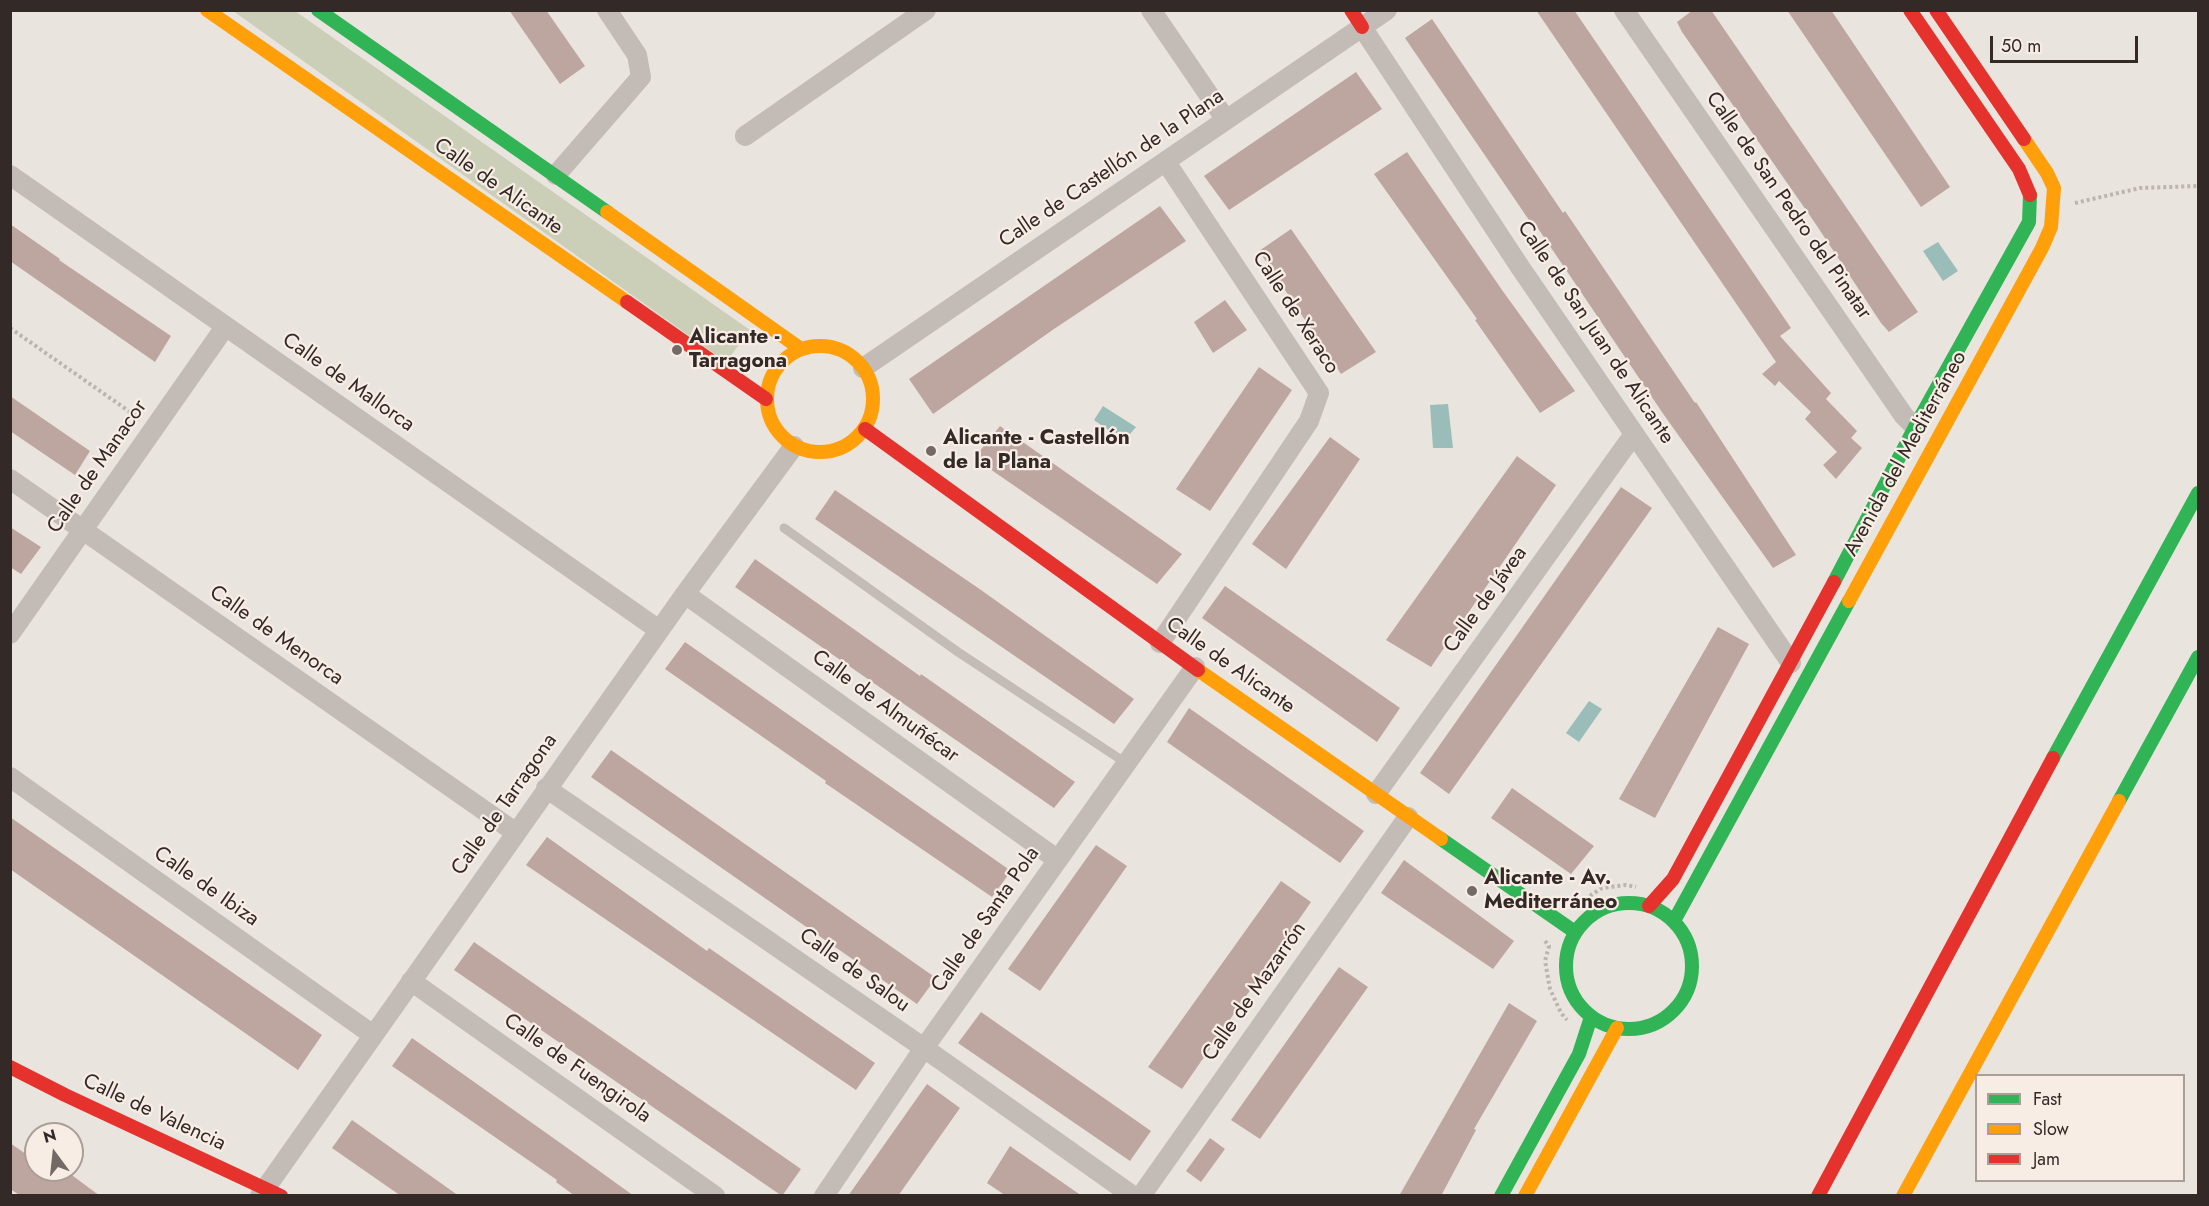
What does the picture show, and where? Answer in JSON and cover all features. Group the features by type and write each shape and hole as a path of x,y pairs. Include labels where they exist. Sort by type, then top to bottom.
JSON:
{"main road":[{"name":"Calle de Alicante","path":"207,10 766,399"},
{"name":"Calle de Alicante","path":"318,10 801,349"},
{"path":"1351,10 1362,27"},
{"name":"Avenida del Mediterráneo","path":"1649,906 1673,879 1791,663 1915,428 2029,222 2031,197 2019,170 1910,10"},
{"name":"Avenida del Mediterráneo","path":"1674,921 2042,248 2051,227 2054,188 2047,173 1936,10"},
{"path":"822,346 842,350 854,358 871,382 874,398 872,414 865,429 854,441 840,449 809,452 794,446 782,438 768,413 766,399 769,383 776,369 787,357 801,349 822,346"},
{"name":"Calle de Alicante","path":"865,429 1160,643 1575,932"},
{"path":"1818,1196 2010,836 2199,493"},
{"path":"1903,1196 2199,657"},
{"path":"1628,902 1649,906 1674,921 1686,938 1692,957 1692,977 1685,996 1673,1012 1656,1023 1637,1029 1617,1029 1591,1017 1575,1000 1566,978 1566,954 1575,932 1589,916 1607,906 1628,902"},
{"path":"1502,1196 1579,1054 1591,1017"},
{"path":"1525,1196 1617,1029"},
{"name":"Calle de Valencia","path":"10,1067 269,1193"}],"street":[{"path":"556,175 641,77 637,55 607,10"},
{"path":"745,136 926,10"},
{"path":"1151,10 1226,120"},
{"name":"Calle de Castellón de la Plana","path":"863,368 1387,10"},
{"name":"Calle de San Pedro del Pinatar","path":"1624,10 1898,407 1915,428"},
{"name":"Calle de San Juan de Alicante","path":"1362,27 1520,267 1791,663"},
{"name":"Calle de Xeraco","path":"1160,643 1310,421 1319,393 1166,162"},
{"name":"Calle de Mallorca","path":"10,175 659,630"},
{"name":"Calle de Manacor","path":"10,634 225,327"},
{"name":"Calle de Jávea","path":"1376,794 1634,434"},
{"name":"Calle de Tarragona","path":"269,1193 373,1035 515,832 794,446"},
{"name":"Calle de Menorca","path":"10,479 515,832"},
{"name":"Calle de Almuñécar","path":"685,594 1058,860"},
{"name":"Calle de Santa Pola","path":"824,1196 924,1048 1196,667"},
{"name":"Calle de Ibiza","path":"10,777 373,1035"},
{"name":"Calle de Salou","path":"546,788 924,1048 1133,1196"},
{"name":"Calle de Mazarrón","path":"1141,1196 1408,817"},
{"name":"Calle de Fuengirola","path":"411,981 716,1196"}],"lane":[{"path":"784,528 958,652 1126,763"}],"path":[{"path":"2054,206 2140,188 2197,186"},
{"path":"10,328 154,429"},
{"path":"1569,1021 1555,1002 1545,961 1549,946 1543,940 1568,900 1579,903 1602,888 1626,885 1642,888"}],"green space":[{"path":"233,11 295,11 750,330 726,362"}],"water":[{"path":"1938,242 1958,271 1943,281 1923,251"},
{"path":"1448,404 1453,448 1433,448 1430,405"},
{"path":"1103,406 1136,427 1124,441 1094,420"},
{"path":"1589,701 1602,709 1579,742 1566,733"}],"building":[{"path":"509,10 546,10 585,66 560,84"},
{"path":"1536,10 1574,10 1791,328 1780,336 1831,393 1826,399 1857,431 1851,438 1862,448 1836,479 1823,465 1837,452 1805,419 1811,412 1779,381 1775,386 1762,374 1776,362"},
{"path":"1693,10 1711,10 1918,312 1889,332 1682,32 1677,22"},
{"path":"1787,10 1831,10 1950,187 1921,207"},
{"path":"1432,19 1563,213 1565,211 1696,402 1796,555 1773,568 1664,415 1533,221 1531,223 1405,38"},
{"path":"1356,72 1382,109 1229,210 1204,176"},
{"path":"1407,152 1575,391 1540,413 1475,320 1477,319 1374,174"},
{"path":"1160,206 1186,241 1054,329 933,414 909,379"},
{"path":"10,224 171,336 155,362 10,261"},
{"path":"1291,229 1376,352 1341,374 1259,251"},
{"path":"1225,300 1247,330 1213,353 1194,322"},
{"path":"1259,367 1292,390 1210,511 1176,489"},
{"path":"10,396 90,451 75,475 10,431"},
{"path":"1000,426 1182,554 1157,584 974,458"},
{"path":"1330,437 1360,459 1286,569 1252,544"},
{"path":"1517,456 1556,485 1431,667 1386,640"},
{"path":"1621,487 1652,508 1449,794 1420,773"},
{"path":"835,490 1134,699 1114,724 815,519"},
{"path":"10,527 41,547 21,574 10,567"},
{"path":"755,559 1075,782 1054,808 735,587"},
{"path":"1225,586 1400,708 1377,742 1202,618"},
{"path":"1718,627 1749,644 1655,818 1619,799"},
{"path":"685,642 1011,871 992,897 825,783 826,781 665,669"},
{"path":"1189,708 1364,831 1340,863 1167,742"},
{"path":"611,750 936,978 917,1004 591,777"},
{"path":"1512,788 1594,846 1571,874 1491,818"},
{"path":"10,817 322,1035 298,1070 10,869"},
{"path":"547,837 707,951 709,948 875,1063 856,1090 526,865"},
{"path":"1096,845 1127,866 1040,991 1008,969"},
{"path":"1404,860 1514,941 1493,969 1381,893"},
{"path":"1281,881 1311,902 1182,1089 1148,1067"},
{"path":"474,942 801,1169 782,1196 454,970"},
{"path":"1339,967 1368,987 1260,1139 1231,1120"},
{"path":"1509,1003 1537,1021 1474,1129 1476,1130 1441,1196 1399,1196"},
{"path":"981,1012 1151,1131 1130,1161 958,1043"},
{"path":"412,1038 634,1196 575,1196 556,1182 557,1180 392,1066"},
{"path":"927,1084 960,1108 898,1196 848,1196"},
{"path":"352,1120 459,1196 401,1196 332,1148"},
{"path":"1210,1138 1225,1149 1201,1182 1186,1171"},
{"path":"10,1143 24,1153 24,1182 81,1182 100,1196 21,1196 10,1189"},
{"path":"1010,1146 1082,1196 1006,1196 987,1183"}],"traffic: fast":[{"path":"318,10 607,212"},
{"path":"1834,582 1915,427 2029,222 2030,195"},
{"path":"2053,758 2198,493"},
{"path":"1674,921 1849,601"},
{"path":"2119,801 2198,657"},
{"path":"1441,839 1575,932"},
{"path":"1629,903 1653,908 1674,921 1687,942 1692,966 1687,990 1674,1011 1653,1024 1629,1029 1605,1024 1584,1011 1571,990 1566,966 1571,942 1584,921 1605,908 1629,903"},
{"path":"1501,1196 1579,1054 1591,1017"}],"traffic: slow":[{"path":"207,10 627,302"},
{"path":"1849,601 2042,248 2051,227 2054,188 2047,173 2024,139"},
{"path":"607,212 801,349"},
{"path":"820,346 840,350 858,361 869,379 873,399 869,419 858,437 840,448 820,452 800,448 782,437 771,419 767,399 771,379 782,361 800,350 820,346"},
{"path":"1198,670 1441,839"},
{"path":"1903,1196 2119,801"},
{"path":"1525,1196 1617,1028"}],"traffic: jam":[{"path":"1351,10 1362,27"},
{"path":"1910,10 2019,169 2030,195"},
{"path":"1936,10 2024,139"},
{"path":"627,302 766,399"},
{"path":"865,429 1198,670"},
{"path":"1649,906 1673,879 1834,582"},
{"path":"1818,1196 2053,758"},
{"path":"10,1067 281,1196"}],"place":[{"name":"Alicante - Tarragona","path":"677,350"},
{"name":"Alicante - Castellón de la Plana","path":"931,451"},
{"name":"Alicante - Av. Mediterráneo","path":"1472,891"}]}
